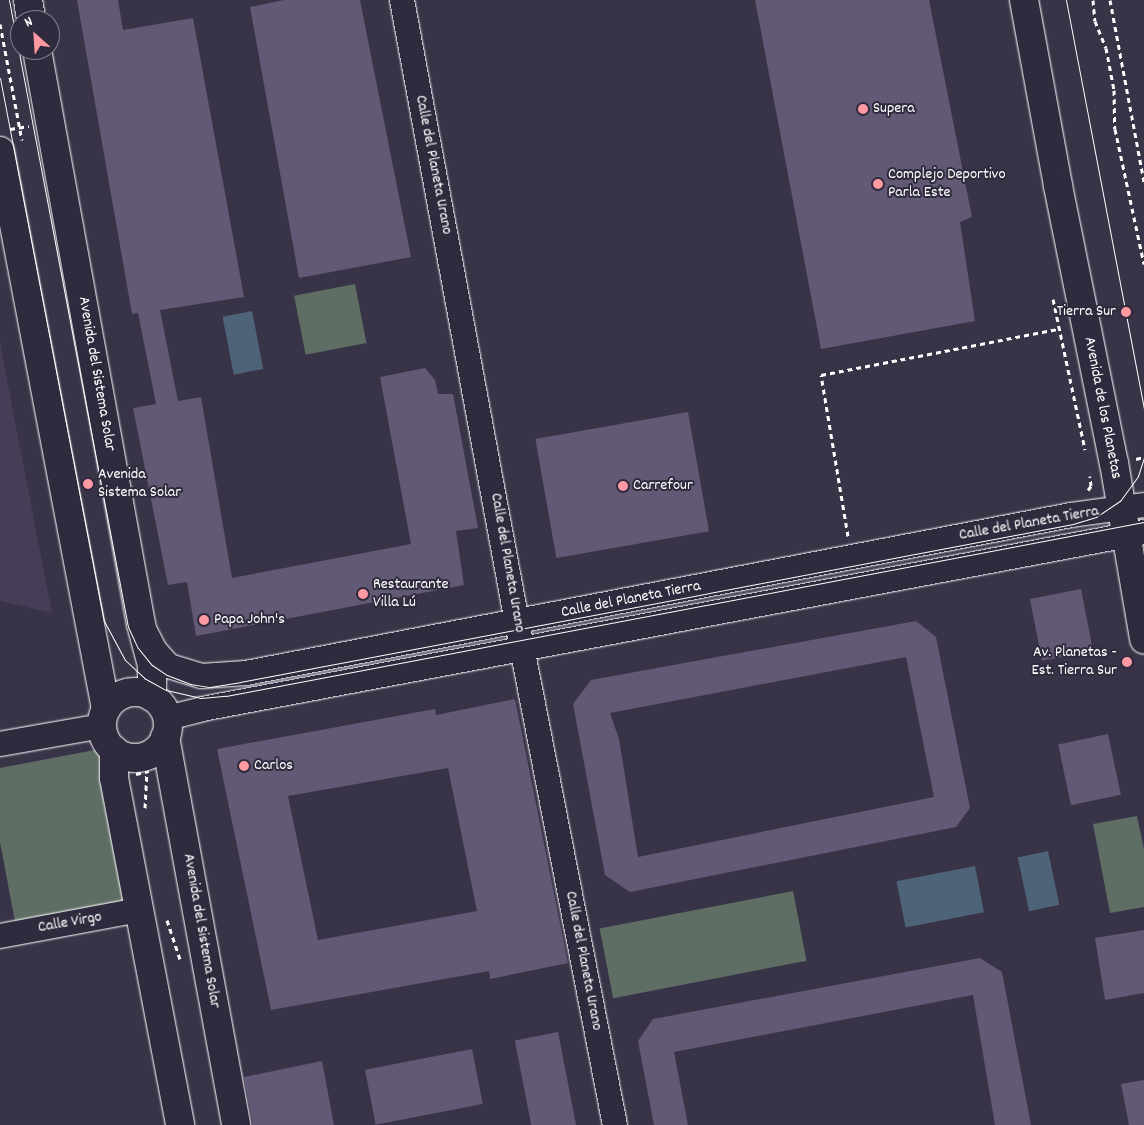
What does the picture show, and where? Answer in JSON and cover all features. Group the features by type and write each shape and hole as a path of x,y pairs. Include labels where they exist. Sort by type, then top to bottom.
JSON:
{"street":[{"name":"Calle del Planeta Urano","path":"402,0 522,649 615,1125"},
{"name":"Avenida de los Planetas","path":"1024,0 1132,506 1144,639"},
{"name":"Avenida del Sistema Solar","path":"39,60 141,624 152,665 162,717 159,769 189,962 236,1125"},
{"path":"0,151 104,718 108,744 123,756 143,757 160,746 162,717 137,692 121,695 104,718 0,744"},
{"name":"Calle del Planeta Tierra","path":"141,624 154,649 170,666 200,676 246,673 1132,506"},
{"name":"Calle del Planeta Tierra","path":"162,717 1134,533"},
{"path":"114,750 114,778 152,910 150,964 180,1125"},
{"name":"Calle Virgo","path":"0,936 152,910"}],"path":[{"path":"1093,0 1095,20 1106,48 1114,90 1115,128 1144,264"},
{"path":"1110,0 1144,182"},
{"path":"1052,299 1057,329 1087,458"},
{"path":"858,535 848,536 821,375 1057,329"},
{"path":"1082,497 1092,486 1089,467"},
{"path":"114,778 159,769 147,816"},
{"path":"152,910 189,962"},
{"path":"150,964 189,962"}],"shaded area":[{"path":"0,341 8,385 52,613 0,601"}],"green space":[{"path":"355,284 366,343 306,355 294,296"},
{"path":"100,749 129,903 15,922 0,842 0,768"},
{"path":"1137,816 1144,849 1144,907 1110,913 1093,824"},
{"path":"793,891 807,961 613,998 600,929"}],"water":[{"path":"252,311 263,369 234,375 223,317"},
{"path":"1048,851 1059,905 1029,911 1018,857"},
{"path":"975,866 984,912 905,927 896,881"}],"building":[{"path":"77,0 118,0 123,30 193,18 244,297 160,310 178,401 201,397 232,578 411,544 380,377 425,368 435,380 438,394 453,394 478,528 456,531 464,585 196,636 187,582 168,585 133,408 156,404 138,313 132,314"},
{"path":"284,0 360,0 411,257 299,278 250,7"},
{"name":"Complejo Deportivo Parla Este","path":"755,0 929,0 972,217 960,222 975,321 821,349"},
{"name":"Carrefour","path":"688,412 709,531 556,558 535,439"},
{"path":"1081,589 1093,651 1042,661 1030,599"},
{"path":"916,621 936,637 970,808 956,827 630,892 605,875 573,704 591,680","holes":["906,657 934,797 638,857 619,739 610,713"]},
{"path":"515,699 568,963 490,979 489,971 271,1010 217,749 435,709 436,715","holes":["448,768 477,911 318,940 288,796"]},
{"path":"1108,734 1121,795 1071,805 1058,745"},
{"path":"1144,930 1144,993 1105,1000 1095,938"},
{"path":"980,958 1002,972 1031,1125 995,1125 973,995 674,1052 688,1125 654,1125 638,1041 653,1019"},
{"path":"558,1032 576,1125 531,1125 515,1040"},
{"path":"472,1049 483,1104 376,1125 365,1070"},
{"path":"322,1061 334,1125 253,1125 244,1077"},
{"path":"1144,1080 1144,1125 1129,1125 1121,1084"}],"tram line":[{"path":"9,0 128,627 138,648 152,665 167,675 190,684 210,687 1073,524 1096,517 1120,501 1138,476 1144,458"},
{"path":"1066,0 1144,410"},
{"path":"0,78 104,621 125,660 144,678 166,690 201,698 226,696 1144,522"}],"place":[{"name":"Supera","path":"863,109"},
{"name":"Complejo Deportivo Parla Este","path":"878,184"},
{"name":"Tierra Sur","path":"1126,312"},
{"name":"Avenida Sistema Solar","path":"88,484"},
{"name":"Carrefour","path":"623,486"},
{"name":"Restaurante Villa Lú","path":"363,594"},
{"name":"Papa John's","path":"204,620"},
{"name":"Av. Planetas - Est. Tierra Sur","path":"1127,662"},
{"name":"Carlos","path":"244,766"}]}
